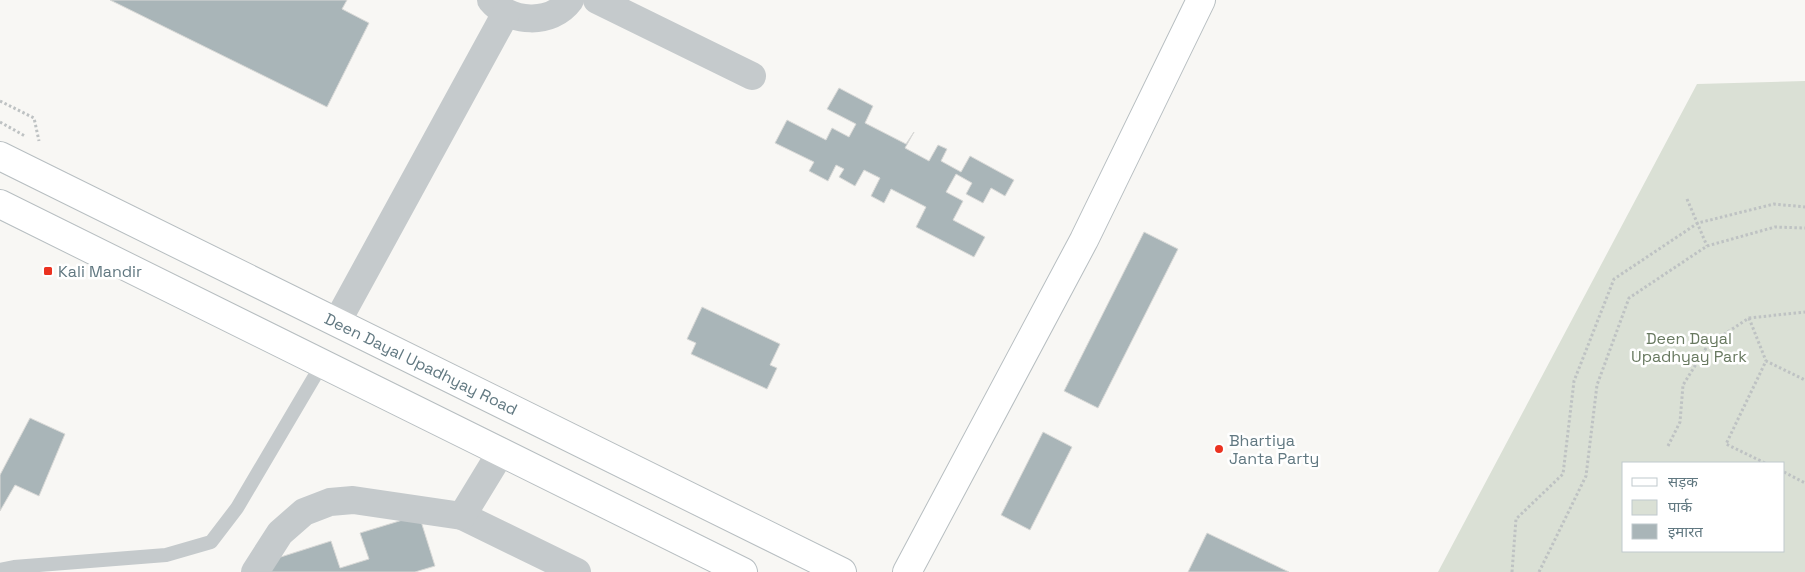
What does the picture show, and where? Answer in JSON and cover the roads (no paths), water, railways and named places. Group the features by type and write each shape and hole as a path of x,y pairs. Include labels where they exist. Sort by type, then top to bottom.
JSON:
{"main road":[{"path":"907,572 1084,240 1201,0"},
{"name":"Deen Dayal Upadhyay Road","path":"0,156 842,572"},
{"path":"0,204 743,572"}],"street":[{"path":"337,322 498,6 525,19 550,16 570,0"},
{"path":"597,0 752,76"},
{"path":"462,516 501,452"},
{"path":"256,572 280,533 304,512 330,502 353,500 462,516 577,572"}],"lane":[{"path":"0,570 166,555 211,542 237,508 322,364"}],"place":[{"name":"Kali Mandir","path":"48,271"},
{"name":"Bhartiya Janta Party","path":"1219,449"}],"park label":[{"name":"Deen Dayal Upadhyay Park","path":"1689,347"}]}
